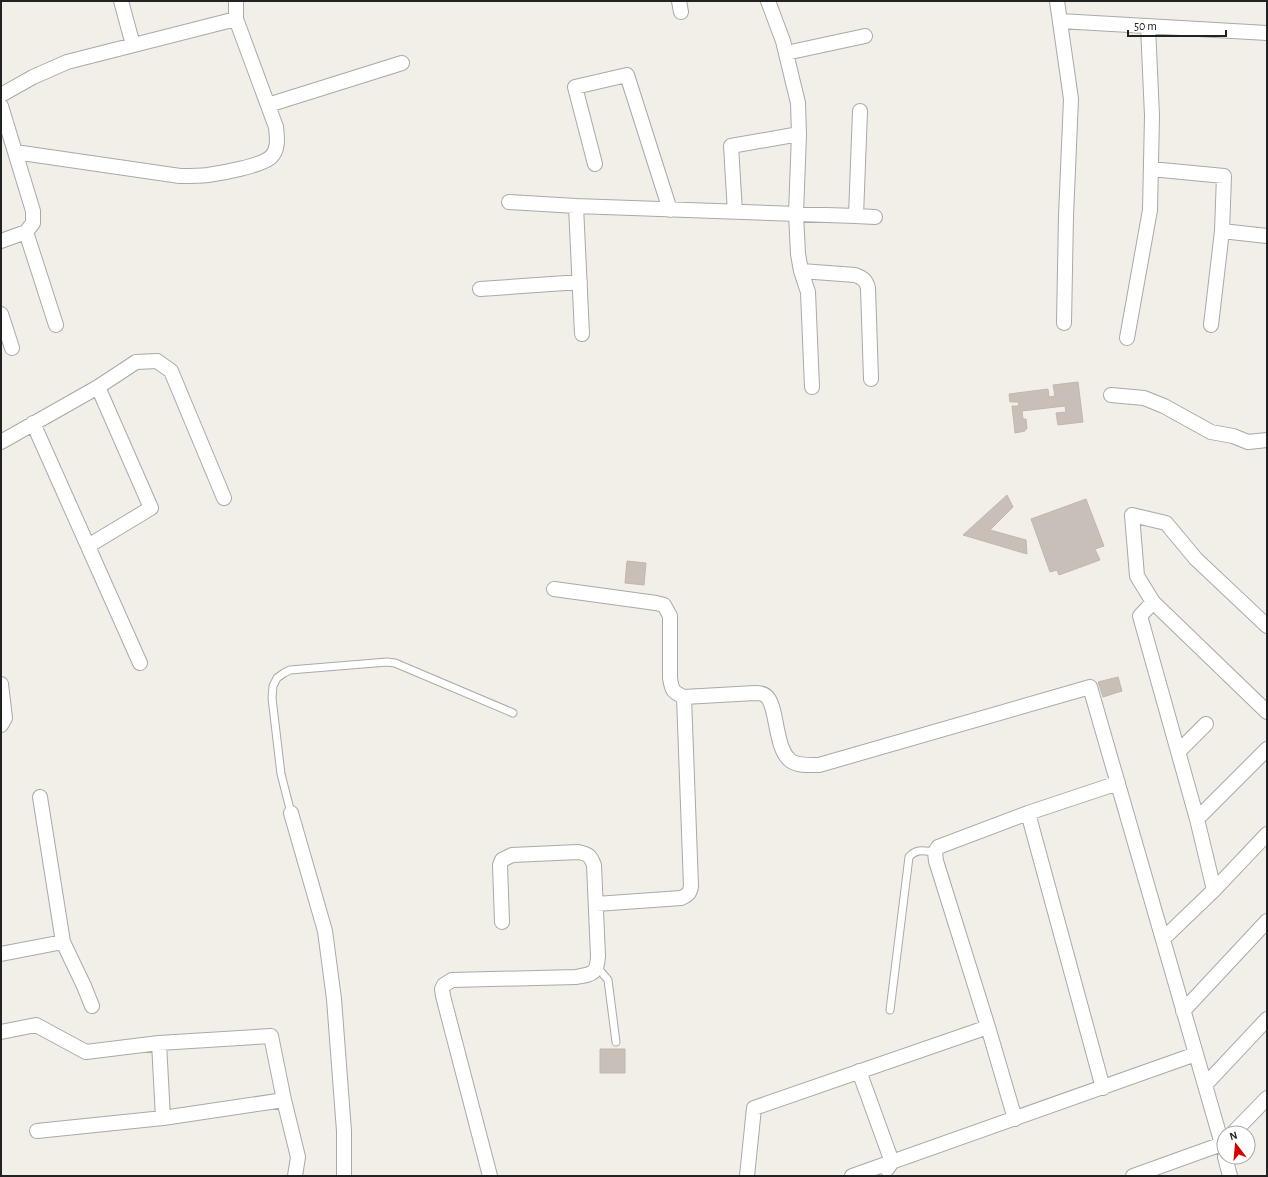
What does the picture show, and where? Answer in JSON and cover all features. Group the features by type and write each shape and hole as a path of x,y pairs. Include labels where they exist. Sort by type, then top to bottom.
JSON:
{"street":[{"path":"121,1 133,45"},
{"path":"15,152 180,176 207,175 238,169 261,162 271,157 275,151 278,140 276,127 236,19 236,1"},
{"path":"768,1 783,41 798,103 799,134 796,214 798,254 801,271 808,292 812,388"},
{"path":"1057,1 1071,99 1066,216 1064,323"},
{"path":"1,95 33,77 67,62 236,19"},
{"path":"1060,21 1267,33"},
{"path":"1127,338 1150,210 1152,116 1148,26"},
{"path":"786,53 865,36"},
{"path":"268,105 402,63"},
{"path":"595,164 575,87 627,75 670,210"},
{"path":"1,106 33,211 33,223 26,232 1,241"},
{"path":"856,216 860,111"},
{"path":"735,212 731,146 799,134"},
{"path":"1151,169 1224,176 1222,231 1211,325"},
{"path":"509,202 670,210 875,217"},
{"path":"576,206 582,334"},
{"path":"1222,231 1267,236"},
{"path":"26,232 56,325"},
{"path":"801,271 855,275 862,277 866,281 868,288 871,379"},
{"path":"480,289 580,282"},
{"path":"1,314 12,348"},
{"path":"1,442 98,387 136,362 157,361 171,371 224,498"},
{"path":"88,546 151,508 98,387"},
{"path":"1112,395 1144,398 1164,406 1211,432 1232,436 1248,442 1267,440"},
{"path":"33,423 140,663"},
{"path":"1266,622 1196,559 1166,523 1132,515 1137,576 1153,602 1267,712"},
{"path":"554,589 664,605 670,616 670,678 674,693 684,697 755,692 763,693 768,697 772,707 785,754 792,762 800,764 819,765 1090,687 1217,1125"},
{"path":"1153,602 1140,616 1197,820 1214,890"},
{"path":"1,684 4,718 1,725"},
{"path":"596,904 681,898 690,892 684,697"},
{"path":"1178,752 1206,724"},
{"path":"1197,820 1267,749"},
{"path":"1015,1119 936,861 935,852 942,845 1028,813 1118,783"},
{"path":"40,798 63,942 92,1006"},
{"path":"291,813 325,931 335,1007 344,1131 344,1176"},
{"path":"1028,813 1104,1088"},
{"path":"1163,939 1214,890 1267,834"},
{"path":"490,1176 442,989 444,985 452,980 576,977 594,972 597,967 598,956 596,904 594,865 588,854 578,852 512,855 502,860 500,865 502,922"},
{"path":"1183,1010 1267,921"},
{"path":"1,954 63,942"},
{"path":"1205,1085 1267,1019"},
{"path":"1,1032 36,1025 86,1052 159,1044 270,1036 298,1157 295,1176"},
{"path":"747,1176 754,1108 859,1070 988,1027"},
{"path":"159,1044 164,1118"},
{"path":"852,1176 1104,1088 1196,1054"},
{"path":"859,1070 892,1162"},
{"path":"37,1131 164,1118 284,1100"},
{"path":"1242,1125 1266,1102"},
{"path":"1133,1176 1216,1151"},
{"path":"881,1176 892,1162"},
{"path":"1228,1165 1230,1176"}],"lane":[{"path":"291,813 281,774 272,698 273,686 277,678 284,673 310,668 387,662 395,663 513,713"},
{"path":"890,1010 909,857 918,850 935,852"},
{"path":"597,967 608,980 616,1042"}],"building":[{"path":"1078,382 1083,422 1058,425 1056,413 1066,412 1065,406 1022,411 1023,419 1026,419 1027,429 1025,429 1025,431 1015,433 1012,406 1019,406 1018,402 1010,402 1009,394 1048,389 1049,397 1055,396 1053,385"},
{"path":"1007,495 1013,507 990,530 1026,540 1027,554 963,535"},
{"path":"1086,499 1104,546 1095,549 1100,560 1059,575 1057,570 1050,572 1031,519"},
{"path":"627,561 646,563 644,585 625,583"},
{"path":"1118,677 1122,691 1103,697 1098,682"},
{"path":"600,1049 625,1049 625,1073 600,1073"}]}
